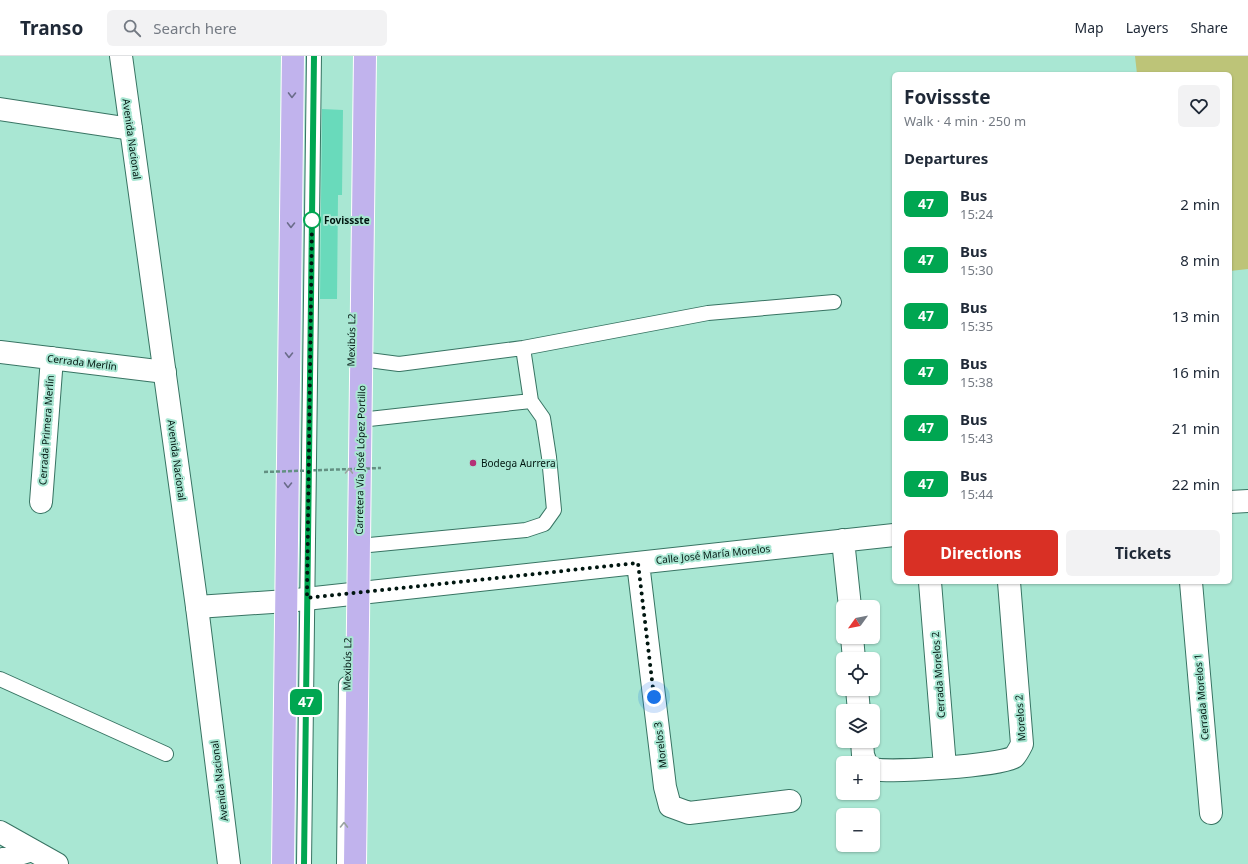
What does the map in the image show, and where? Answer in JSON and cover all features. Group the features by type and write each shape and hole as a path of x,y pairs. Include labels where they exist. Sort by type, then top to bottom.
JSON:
{"main road":[{"path":"283,864 297,600 293,56"},
{"name":"Carretera Vía José López Portillo","path":"355,864 353,594 358,546 365,56"}],"street":[{"name":"Avenida Nacional","path":"121,56 197,607 229,864"},
{"path":"0,109 131,129"},
{"name":"Cerrada Merlín","path":"0,352 165,372"},
{"name":"Cerrada Primera Merlín","path":"41,502 52,358"},
{"path":"1232,502 1248,501"},
{"name":"Calle José María Morelos","path":"197,607 297,600 892,535"},
{"path":"843,540 849,600"},
{"name":"Morelos 3","path":"638,563 665,787 670,806 689,813 790,801"},
{"name":"Cerrada Morelos 2","path":"930,584 945,767"},
{"name":"Morelos 2","path":"880,771 884,772 1003,761 1015,756 1022,744 1010,584"},
{"name":"Cerrada Morelos 1","path":"1191,584 1210,813"},
{"path":"0,832 57,864"},
{"path":"0,860 32,850"}],"lane":[{"path":"304,864 297,600 314,56"},
{"name":"Mexibús L2","path":"344,864 353,594 355,56"},
{"path":"361,359 399,364 523,348 708,313 834,302"},
{"path":"358,546 526,530 544,524 554,510 549,457 543,418 531,401 523,348"},
{"path":"360,420 531,401"},
{"path":"0,679 166,754"}],"path":[{"path":"264,472 380,468"}],"green space":[{"path":"1135,56 1248,56 1248,269 1232,271 1232,72 1137,72"}],"building":[{"path":"322,109 343,110 342,195 338,195 337,299 320,299"}],"bus line":[{"name":"47","path":"304,864 314,56"}],"place":[{"name":"Fovissste","path":"312,220"},
{"name":"Bodega Aurrera","path":"473,463"}],"route":[{"path":"312,220 307,598 638,563 654,697"}]}
